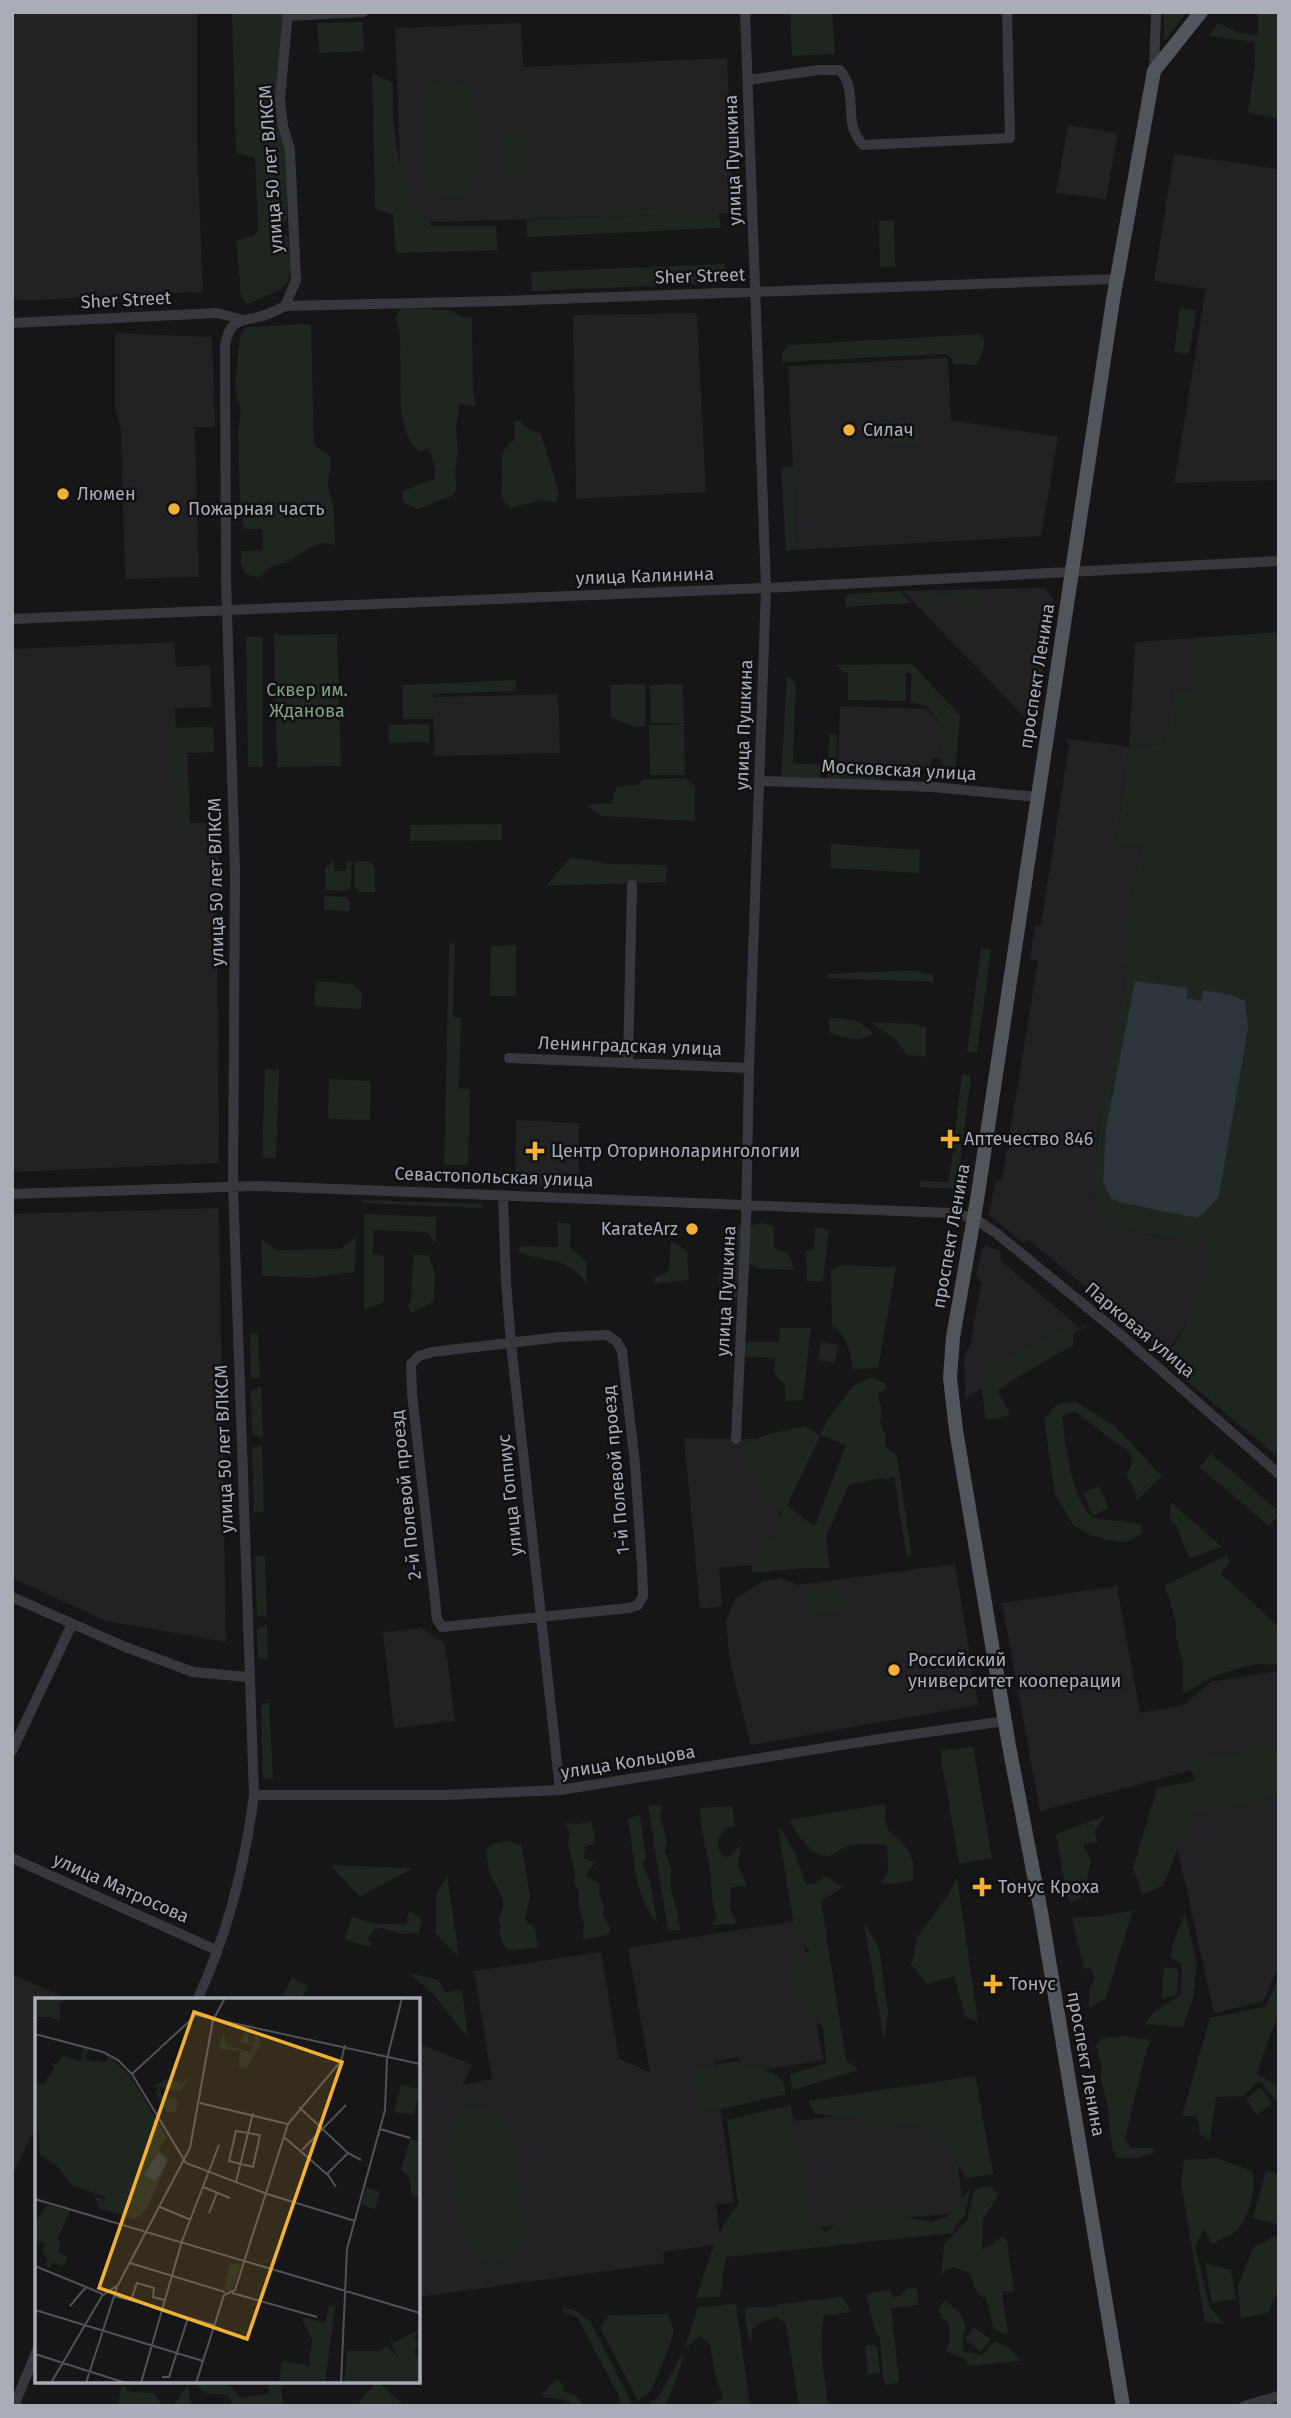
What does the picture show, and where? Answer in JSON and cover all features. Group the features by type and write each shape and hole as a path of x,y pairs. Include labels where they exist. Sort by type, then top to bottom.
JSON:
{"main road":[{"path":"1154,71 1201,12"},
{"name":"проспект Ленина","path":"1124,2406 1041,1912 1005,1721 956,1430 950,1378 953,1337 974,1219 1116,279 1154,71"}],"street":[{"path":"288,14 363,12"},
{"name":"улица Пушкина","path":"736,1439 747,1205 749,1068 766,588 745,12"},
{"path":"748,80 819,70 840,70 849,80 853,134 863,145 1010,138 1007,12"},
{"path":"1154,71 1156,12"},
{"name":"улица 50 лет ВЛКСМ","path":"285,306 296,280 290,150 280,99 288,14"},
{"name":"Sher Street","path":"285,306 1116,279"},
{"path":"240,319 267,315 285,306"},
{"name":"Sher Street","path":"12,323 217,313 240,319"},
{"name":"улица 50 лет ВЛКСМ","path":"198,1998 231,1907 254,1795 233,1186 235,871 227,611 225,345 228,331 240,319"},
{"name":"улица Калинина","path":"12,619 766,588 1279,561"},
{"name":"Московская улица","path":"759,781 933,787 1037,797"},
{"path":"628,1063 632,885"},
{"name":"Ленинградская улица","path":"509,1058 749,1068"},
{"name":"Севастопольская улица","path":"12,1194 233,1186 951,1213 974,1219"},
{"name":"улица Гоппиус","path":"503,1195 511,1343 560,1790"},
{"name":"Парковая улица","path":"974,1219 996,1233 1120,1334 1279,1474"},
{"name":"1-й Полевой проезд","path":"511,1343 607,1335 617,1342 622,1351 635,1464 643,1596 638,1605 541,1618"},
{"name":"2-й Полевой проезд","path":"511,1343 432,1352 419,1356 411,1364 418,1448 437,1619 442,1627 541,1618"},
{"path":"12,1597 193,1672 248,1677"},
{"path":"12,1751 72,1624"},
{"name":"улица Кольцова","path":"254,1795 444,1795 560,1790 1005,1721"},
{"name":"улица Матросова","path":"12,1858 216,1950"},
{"path":"14,2406 35,2355"},
{"path":"1244,2406 1279,2396"}],"shaded area":[{"path":"12,12 197,12 197,140 203,292 12,301"},
{"path":"521,23 523,67 727,58 733,213 402,223 395,28"},
{"path":"1068,125 1118,133 1106,199 1056,193"},
{"path":"1174,154 1279,169 1279,480 1174,483 1206,289 1154,281"},
{"path":"697,313 706,492 576,499 573,315"},
{"path":"115,333 212,337 215,427 195,427 199,577 125,579 121,429 115,407"},
{"path":"948,358 951,420 1058,437 1041,536 797,550 788,366"},
{"path":"1044,588 1054,600 1053,608 1048,611 1040,669 1044,671 1035,728 903,591"},
{"path":"1195,638 1195,692 1173,692 1165,744 1129,747 1135,642"},
{"path":"174,642 176,667 210,665 212,707 175,708 176,728 213,727 214,752 187,753 190,823 217,823 220,888 217,915 219,1163 12,1172 12,649"},
{"path":"558,694 560,753 434,756 433,697"},
{"path":"840,706 928,709 943,727 941,758 931,758 931,770 838,766"},
{"path":"1064,738 1129,747 1116,842 1141,846 1120,965 1127,967 1127,972 1097,1137 1094,1197 1099,1210 1116,1222 1146,1234 1209,1240 1204,1279 1194,1312 1162,1360 1159,1348 1029,1240 1023,1243 989,1215 995,1181 1002,1180 1038,961 1030,959 1035,925 1041,926 1069,745"},
{"path":"1135,981 1187,988 1187,998 1201,1001 1203,990 1232,995 1245,1001 1248,1028 1219,1196 1196,1218 1119,1202 1111,1198 1103,1184 1106,1129"},
{"path":"516,1120 579,1123 579,1188 515,1186"},
{"path":"219,1208 226,1642 106,1621 12,1578 12,1214"},
{"path":"986,1246 999,1250 1001,1261 1079,1327 1088,1325 965,1399 964,1355 970,1347 981,1283 976,1275 982,1249"},
{"path":"821,1342 838,1345 835,1363 818,1360"},
{"path":"684,1438 774,1439 777,1505 780,1517 788,1528 804,1564 719,1567 722,1606 700,1609"},
{"path":"955,1564 978,1705 751,1745 730,1663 726,1620 735,1599 763,1581 781,1578 798,1585"},
{"path":"1117,1586 1140,1713 1184,1705 1210,1682 1279,1671 1279,1755 1196,1769 1040,1811 1002,1603"},
{"path":"421,1628 445,1643 455,1721 394,1728 383,1632"},
{"path":"1279,1773 1279,1966 1263,2002 1214,2013 1165,1793"},
{"path":"800,1920 823,2060 742,2074 739,2057 714,2061 734,2202 716,2205 721,2244 663,2252 665,2263 420,2297 420,2044 472,2065 463,2085 492,2079 474,1971 601,1952 619,2059 650,2072 628,1948"},
{"path":"12,1974 66,1998 35,1998 35,2127 12,2177"},
{"path":"952,2103 963,2212 805,2229 794,2121"}],"green space":[{"path":"232,12 284,12 287,220 279,233 288,236 290,275 283,287 247,304 241,296 236,241 254,235 258,230 255,158 236,153"},
{"path":"790,12 832,12 835,54 792,56"},
{"path":"1164,12 1187,12 1164,42"},
{"path":"1258,12 1279,12 1279,119 1248,112 1255,65 1254,42 1209,36 1218,23 1239,33 1258,35"},
{"path":"363,22 364,51 319,53 317,23"},
{"path":"372,73 393,83 399,159 411,195 420,211 432,226 496,226 498,250 396,253 393,215 375,208"},
{"path":"447,80 462,84 472,92 477,104 478,118 479,163 475,183 470,191 462,196 451,198 436,194 425,182 419,140 422,97 432,85"},
{"path":"502,135 528,135 529,178 503,179"},
{"path":"719,213 721,228 527,237 527,220"},
{"path":"894,220 895,266 880,267 879,221"},
{"path":"724,264 724,283 532,291 531,272"},
{"path":"400,308 450,310 463,318 472,317 473,393 476,406 459,404 456,427 456,489 452,496 417,509 403,502 402,491 435,479 435,471 428,449 419,451 410,442 401,415 400,335 396,316"},
{"path":"1180,308 1196,310 1189,354 1174,352"},
{"path":"311,324 314,444 331,458 328,486 334,509 335,545 323,543 313,546 286,563 273,566 259,577 245,574 241,565 241,551 262,550 263,531 244,529 240,505 238,430 241,412 235,387 240,335 247,327"},
{"path":"981,334 984,346 976,365 954,364 950,356 943,354 782,362 782,353 789,345"},
{"path":"884,418 919,422 919,444 884,444"},
{"path":"520,420 526,428 541,434 559,493 556,502 542,500 511,508 503,498 503,452 515,439 514,422"},
{"path":"793,466 797,550 786,551 781,468"},
{"path":"977,589 984,600 926,603 916,591 935,590 936,597 951,596 952,590"},
{"path":"900,591 911,603 845,607 845,598 849,594"},
{"path":"1279,632 1279,1458 1162,1360 1190,1318 1196,1304 1208,1240 1181,1239 1134,1231 1107,1218 1098,1209 1094,1194 1099,1134 1127,972 1127,967 1119,966 1141,846 1116,843 1129,747 1165,744 1173,692 1195,692 1195,638"},
{"name":"Сквер им. Жданова","path":"337,634 341,766 277,767 274,635"},
{"path":"246,637 263,637 263,767 248,767"},
{"path":"912,664 960,715 955,775 944,773 941,758 943,727 927,706 910,702 912,673 906,673 906,701 848,700 848,673 835,665"},
{"path":"787,675 796,683 793,763 821,765 820,780 781,778"},
{"path":"516,680 516,691 433,694 433,719 403,719 403,685"},
{"path":"645,684 645,726 634,727 611,717 611,685"},
{"path":"683,684 684,723 651,723 650,685"},
{"path":"429,724 429,742 389,743 388,725"},
{"path":"684,724 685,775 650,775 649,725"},
{"path":"213,727 214,752 187,753 190,823 175,824 171,728"},
{"path":"829,734 837,735 836,768 881,770 881,782 827,779"},
{"path":"686,778 695,786 695,821 600,816 587,805 612,803 617,786 639,785 642,779"},
{"path":"502,824 502,840 410,841 410,825"},
{"path":"831,844 920,850 919,873 830,868"},
{"path":"571,857 608,864 667,865 666,882 546,886"},
{"path":"334,860 334,871 346,871 347,861 352,861 351,887 346,891 325,890 325,868"},
{"path":"355,861 370,862 375,867 375,892 359,892 355,888"},
{"path":"324,896 346,897 350,901 350,911 324,910"},
{"path":"455,943 453,1017 461,1018 459,1088 470,1089 468,1165 444,1165 449,944"},
{"path":"516,945 516,996 490,996 491,946"},
{"path":"981,948 991,950 977,1053 967,1052"},
{"path":"914,970 933,975 933,982 826,978 828,974"},
{"path":"316,981 352,984 362,993 361,1009 314,1006"},
{"path":"829,1019 861,1023 873,1034 857,1039 829,1032"},
{"path":"871,1022 926,1027 926,1057 907,1055 896,1040"},
{"path":"265,1069 279,1070 276,1158 262,1158"},
{"path":"962,1074 971,1075 957,1189 920,1187 920,1181 949,1182"},
{"path":"329,1079 371,1081 370,1120 328,1119"},
{"path":"363,1200 482,1204 483,1208 361,1203"},
{"path":"364,1214 436,1217 436,1243 426,1232 373,1230 373,1254 384,1256 384,1302 364,1310"},
{"path":"557,1222 571,1224 570,1247 587,1263 587,1285 573,1269 565,1265 518,1252 520,1246 558,1247"},
{"path":"761,1223 774,1226 774,1248 789,1254 794,1270 759,1269 748,1263 750,1226"},
{"path":"731,1225 743,1226 739,1295 732,1301 729,1283 718,1282"},
{"path":"815,1227 829,1230 823,1281 807,1281 806,1251 814,1249"},
{"path":"356,1237 355,1272 312,1278 262,1276 261,1239 276,1250 340,1249"},
{"path":"671,1241 687,1251 689,1280 655,1284 654,1278 669,1271"},
{"path":"413,1255 428,1255 435,1273 434,1301 412,1313 407,1306 411,1302"},
{"path":"839,1265 896,1267 878,1368 853,1369 844,1339 832,1325 831,1272"},
{"path":"1074,1327 1073,1345 998,1391 1010,1415 989,1420 985,1417 981,1380 989,1371 1024,1348"},
{"path":"780,1328 811,1328 803,1400 785,1401 785,1385 774,1373 775,1358 744,1357 744,1342 779,1342"},
{"path":"250,1333 258,1334 260,1378 251,1378"},
{"path":"872,1377 884,1383 887,1388 878,1394 882,1413 880,1422 885,1433 885,1446 897,1456 912,1556 907,1558 894,1476 886,1480 881,1478 849,1485 826,1536 830,1568 752,1573 755,1554 778,1536 781,1513 756,1482 740,1445 769,1434 806,1426 820,1435 826,1422 853,1386","holes":["821,1435 846,1445 815,1525 808,1522 787,1505"]},
{"path":"261,1386 263,1438 252,1434 251,1391"},
{"path":"1074,1401 1115,1426 1162,1476 1137,1501 1126,1475 1132,1464 1130,1451 1074,1411 1062,1416 1071,1470 1086,1510 1093,1518 1140,1524 1143,1533 1127,1542 1090,1535 1073,1525 1055,1494 1044,1419 1057,1405"},
{"path":"262,1445 264,1512 254,1512 252,1448"},
{"path":"1211,1454 1279,1511 1279,1515 1269,1526 1199,1467"},
{"path":"1099,1486 1109,1508 1093,1516 1083,1493"},
{"path":"1171,1502 1222,1547 1189,1558 1177,1527 1170,1520"},
{"path":"265,1555 267,1617 257,1616 255,1557"},
{"path":"1226,1556 1230,1561 1221,1574 1279,1627 1279,1665 1256,1664 1219,1674 1183,1694 1183,1662 1165,1585"},
{"path":"843,1589 846,1611 805,1616 802,1594"},
{"path":"267,1624 268,1659 258,1659 257,1630"},
{"path":"269,1703 273,1780 263,1778 261,1707 262,1704"},
{"path":"973,1746 992,1858 959,1864 940,1751"},
{"path":"1279,1749 1279,1796 1191,1815 1163,1886 1142,1894 1133,1868 1157,1788 1195,1781 1187,1759"},
{"path":"885,1804 888,1830 911,1855 914,1880 895,1884 881,1883 888,1872 887,1846 854,1845 822,1856 805,1844 789,1820"},
{"path":"662,1805 660,1816 667,1842 665,1852 671,1867 671,1891 681,1930 668,1931 648,1806"},
{"path":"732,1806 735,1826 722,1833 718,1845 722,1856 728,1857 741,1845 738,1865 747,1886 732,1887 730,1904 736,1920 734,1924 711,1925 717,1919 700,1808"},
{"path":"640,1815 646,1858 642,1864 650,1881 657,1923 639,1886 627,1819"},
{"path":"1105,1816 1095,1831 1097,1842 1083,1844 1091,1860 1084,1896 1071,1903 1067,1895 1056,1834"},
{"path":"592,1821 595,1843 585,1847 584,1858 595,1863 586,1875 599,1884 604,1906 603,1915 610,1934 583,1940 584,1924 579,1907 579,1891 575,1886 574,1867 568,1846 570,1832 565,1823"},
{"path":"778,1829 781,1829 795,1853 806,1885 816,1883 825,1876 843,1887 821,1901 846,2060 858,2070 793,2090 789,2075 826,2063 823,2028 798,2003 787,1973 809,1951 795,1932"},
{"path":"507,1841 522,1845 530,1898 525,1920 535,1928 538,1947 509,1951 500,1936 501,1925 498,1921 503,1903 490,1872 486,1850 494,1843"},
{"path":"330,1865 413,1868 360,1897"},
{"path":"447,1876 459,1957 436,1934 436,1895"},
{"path":"957,1877 978,2022 965,2016 954,1976 928,1984 911,1965 917,1937 949,1894"},
{"path":"1133,1910 1106,1998 1089,2008 1089,1990 1095,1978 1091,1968 1084,1969 1072,1918 1104,1916"},
{"path":"409,1911 422,1918 419,1933 401,1934 382,1928 375,1929 368,1938 372,1946 345,1939 352,1917 372,1923 406,1925"},
{"path":"1185,1913 1197,1963 1193,1998 1183,2027 1145,2024 1155,2011 1181,1995 1182,1964 1171,1958 1172,1946"},
{"path":"864,1923 879,1948 888,2013 884,2040"},
{"path":"1164,1967 1178,1969 1177,1994 1162,1999"},
{"path":"409,1973 438,1980 446,1992 462,1990 468,2038 433,1994"},
{"path":"292,1977 308,1986 301,1998 282,1998"},
{"path":"1279,1978 1279,2016 1257,2074 1279,2086 1278,2103 1259,2080 1243,2096 1216,2097 1210,2141 1200,2134 1197,2116 1182,2116 1210,2018 1265,2007"},
{"path":"1120,2036 1151,2040 1125,2139 1131,2148 1154,2148 1153,2153 1136,2158 1117,2158 1112,2148 1101,2064 1096,2046 1101,2039"},
{"path":"735,2061 773,2073 783,2081 786,2094 723,2109 699,2110 692,2069"},
{"path":"975,2076 993,2174 966,2178 937,2131 905,2124 815,2114 808,2101"},
{"path":"1260,2087 1272,2103 1257,2115 1246,2099"},
{"path":"469,2105 499,2111 509,2127 528,2230 520,2248 506,2260 492,2265 475,2256 468,2244 462,2230 451,2175 449,2142 452,2122"},
{"path":"791,2105 812,2218 825,2232 848,2217 889,2214 931,2222 947,2217 970,2189 965,2215 953,2233 726,2257 720,2297 696,2298 718,2237 738,2205 727,2120"},
{"path":"1217,2158 1252,2171 1253,2178 1250,2204 1239,2228 1212,2244 1204,2229 1195,2247 1210,2307 1225,2324 1205,2322 1181,2184 1184,2160"},
{"path":"1266,2170 1279,2174 1279,2225 1253,2218"},
{"path":"988,2186 999,2194 983,2219 982,2249 1003,2236 1007,2241 1014,2293 1002,2291 1008,2335 994,2329 986,2298 977,2291 969,2273 953,2267 941,2274 944,2244 967,2220 974,2190"},
{"path":"1279,2234 1279,2290 1269,2312 1241,2319 1238,2286 1253,2248"},
{"path":"1205,2263 1231,2270 1236,2299 1212,2303"},
{"path":"917,2288 918,2305 891,2308 899,2382 886,2385 883,2378 880,2337 875,2331 866,2294 890,2290 893,2297 901,2295 906,2289"},
{"path":"842,2297 851,2312 824,2316 822,2361 829,2406 799,2406 786,2324 777,2317 759,2323 752,2329 751,2344 745,2322 746,2309"},
{"path":"945,2300 960,2313 966,2326 963,2351 982,2355 995,2341 1010,2349 1021,2361 969,2366 965,2359 946,2351 949,2323 942,2318 938,2310"},
{"path":"736,2304 750,2406 708,2406 723,2398 710,2345 700,2336 684,2350 698,2307"},
{"path":"563,2307 574,2310 590,2321 633,2406 620,2406 620,2398 577,2317 562,2312"},
{"path":"668,2314 674,2331 668,2350 652,2389 638,2401 600,2327 609,2315"},
{"path":"974,2327 991,2339 981,2352 965,2339"},
{"path":"877,2345 880,2373 868,2374 865,2346"},
{"path":"681,2355 684,2357 666,2406 646,2406 660,2395"},
{"path":"557,2379 563,2385 564,2391 576,2396 584,2406 558,2398 545,2398 542,2394"},
{"path":"227,2383 241,2398 269,2393 268,2383 297,2383 281,2386 283,2406 233,2406 228,2395 204,2393 196,2384"},
{"path":"375,2383 379,2383 404,2406 356,2406"},
{"path":"188,2384 191,2406 118,2404 122,2385 130,2392 154,2393 161,2404 174,2405"}],"place":[{"name":"Силач","path":"849,430"},
{"name":"Люмен","path":"63,494"},
{"name":"Пожарная часть","path":"174,509"},
{"name":"Аптечество 846","path":"950,1139"},
{"name":"Центр Оториноларингологии","path":"535,1151"},
{"name":"KarateArz","path":"692,1229"},
{"name":"Российский университет кооперации","path":"894,1670"},
{"name":"Тонус Кроха","path":"982,1887"},
{"name":"Тонус","path":"993,1984"}]}
